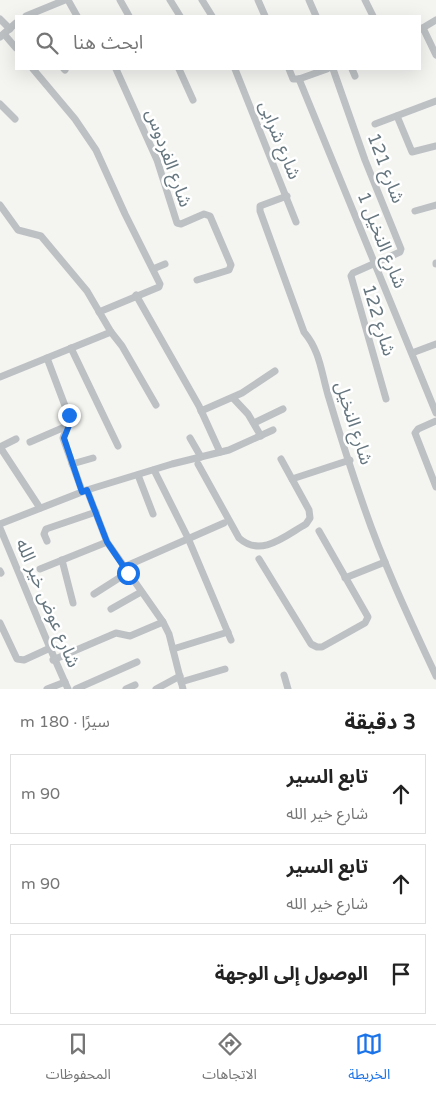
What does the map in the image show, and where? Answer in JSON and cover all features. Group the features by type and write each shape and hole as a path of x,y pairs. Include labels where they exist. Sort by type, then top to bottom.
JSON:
{"street":[{"path":"120,0 128,15"},
{"path":"170,0 179,15"},
{"path":"202,0 211,15"},
{"path":"258,0 265,15"},
{"path":"309,0 316,15"},
{"path":"365,0 372,15"},
{"path":"28,15 62,1 76,15"},
{"path":"0,19 5,33 15,47"},
{"path":"436,20 422,29 436,55"},
{"path":"5,33 15,24"},
{"path":"35,70 75,119 96,150 124,214 160,286 99,312"},
{"name":"شارع الفردوس","path":"116,70 157,160 176,222 181,224 202,215 210,216 231,265 229,270 197,280"},
{"path":"179,70 193,100"},
{"name":"شارع شرابى","path":"234,70 296,222"},
{"path":"289,70 293,79 299,79 324,70"},
{"name":"شارع 121","path":"333,70 365,160 402,249 400,252 375,263"},
{"path":"353,70 356,76"},
{"name":"شارع النخيل 1","path":"299,79 436,413"},
{"path":"375,124 436,101"},
{"path":"0,104 15,119"},
{"path":"397,116 412,152 436,146"},
{"name":"شارع النخيل","path":"287,196 260,206 260,211 304,332 314,343 317,351 328,394 364,508 385,562 436,676"},
{"path":"0,205 18,230 41,236 87,291 156,405"},
{"path":"415,211 436,205"},
{"name":"شارع 122","path":"375,263 351,276 386,400"},
{"path":"153,269 165,264"},
{"path":"136,295 201,410 220,452"},
{"path":"0,377 111,332"},
{"path":"412,354 436,344"},
{"path":"71,348 118,446"},
{"path":"46,358 70,419 64,438 72,464 96,512 107,542 163,622 181,683"},
{"path":"201,410 233,398 275,371"},
{"path":"233,398 261,436"},
{"path":"254,424 283,409"},
{"path":"436,421 418,429 415,433 436,487"},
{"path":"30,442 67,426"},
{"path":"0,524 84,491 220,452 273,430"},
{"path":"190,438 201,457"},
{"path":"16,439 0,447 40,508"},
{"path":"72,464 93,458"},
{"path":"198,464 239,538 244,543 257,548 270,544 309,521 309,510 281,459"},
{"path":"292,479 350,460"},
{"path":"154,470 188,538 230,636 172,649"},
{"path":"138,475 153,514"},
{"path":"47,541 44,534 46,530 96,512"},
{"path":"94,594 126,570 188,538 224,523"},
{"name":"شارع عوض خير الله","path":"0,528 21,573 48,649 66,686"},
{"path":"259,559 312,644 316,647 322,647 367,622 367,615 319,531"},
{"path":"40,569 107,542"},
{"path":"62,560 72,603"},
{"path":"345,578 385,562"},
{"path":"111,609 141,592"},
{"path":"53,660 118,632 130,636 163,622"},
{"path":"0,623 17,659 24,660 48,649"},
{"path":"76,689 137,662"},
{"path":"156,689 225,669"},
{"path":"284,675 288,689"},
{"path":"126,689 135,685"},
{"path":"47,689 66,686"}],"route":[{"path":"69,415 70,423 65,430 64,438 82,492 87,490 107,542 128,573"}]}
